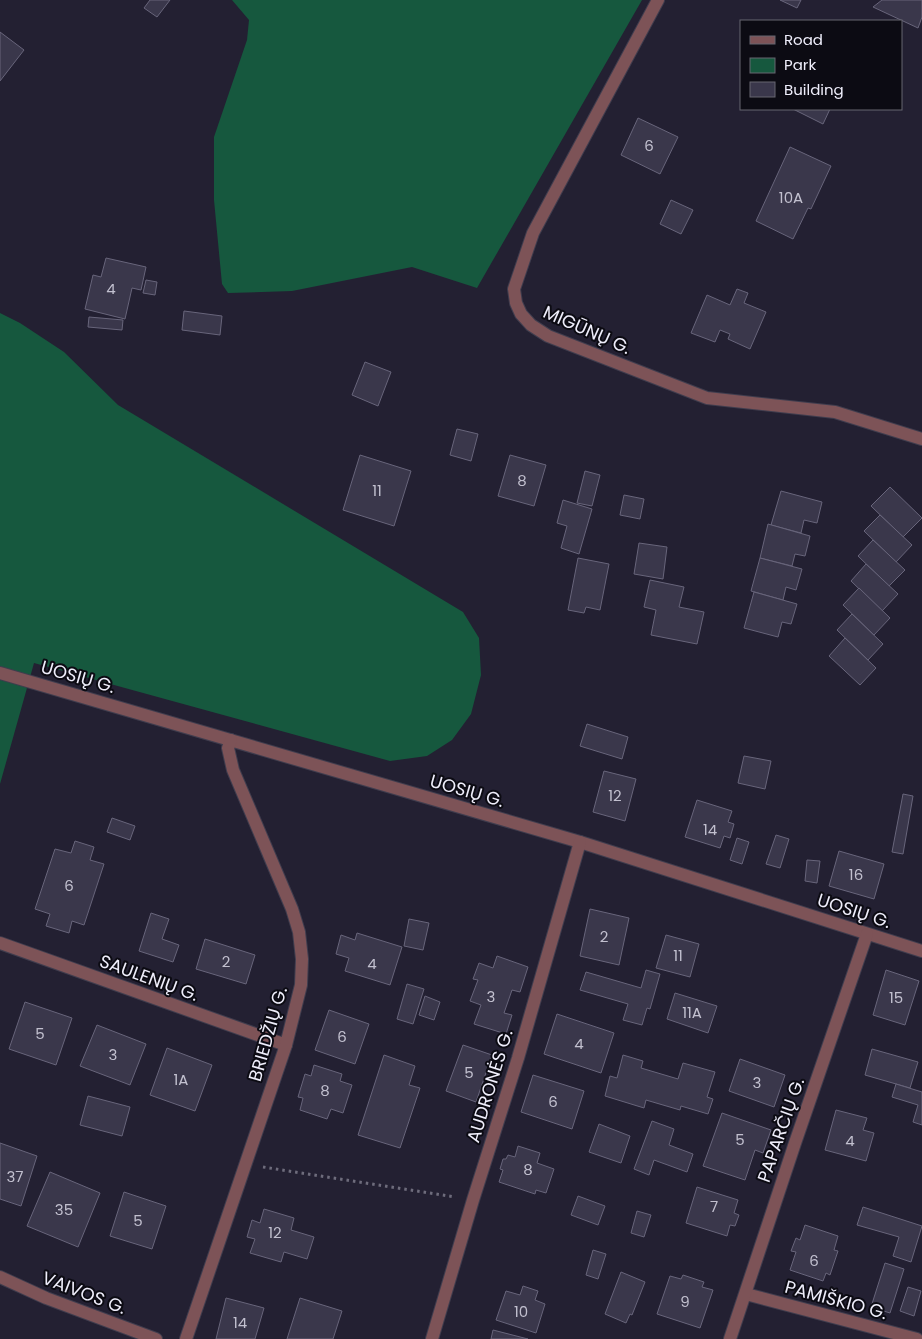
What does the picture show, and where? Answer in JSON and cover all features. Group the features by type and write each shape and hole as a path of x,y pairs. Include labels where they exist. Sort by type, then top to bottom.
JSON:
{"street":[{"name":"MIGŪNŲ G.","path":"658,0 532,233 514,288 516,303 521,314 531,325 548,336 707,398 835,412 922,439"},
{"name":"UOSIŲ G.","path":"0,673 580,842 922,951"},
{"name":"BRIEDŽIŲ G.","path":"186,1339 286,1046 301,986 302,959 299,932 292,909 233,770 228,748 231,740"},
{"name":"AUDRONĖS G.","path":"432,1339 518,1058 580,842"},
{"name":"PAPARČIŲ G.","path":"730,1339 794,1143 867,934"},
{"name":"SAULENIŲ G.","path":"0,943 286,1046"},
{"name":"VAIVOS G.","path":"0,1277 46,1298 156,1339"},
{"name":"PAMIŠKIO G.","path":"746,1294 917,1339"}],"path":[{"path":"245,1164 473,1200"}],"green space":[{"path":"232,0 642,0 477,288 412,267 292,291 228,293 222,284 214,200 214,137 247,40 249,20"},
{"path":"0,313 20,323 64,352 118,405 463,612 479,638 481,675 471,714 452,740 427,756 390,761 34,663 0,784"}],"building":[{"path":"150,0 170,0 157,17 144,8"},
{"path":"780,0 801,0 797,8"},
{"path":"882,0 922,0 922,17 918,28 873,7"},
{"path":"0,32 24,50 0,81"},
{"path":"795,110 830,110 823,124"},
{"path":"638,118 678,137 660,174 621,155"},
{"path":"790,147 831,166 811,209 808,208 793,239 756,221"},
{"path":"671,200 693,210 681,234 660,224"},
{"path":"106,258 146,267 141,290 132,288 125,319 85,309 93,275 101,277"},
{"path":"146,280 157,282 155,295 143,293"},
{"path":"737,289 748,293 744,303 766,312 750,349 728,339 730,334 720,330 715,342 691,333 707,295 730,305"},
{"path":"184,311 222,316 220,335 182,330"},
{"path":"89,317 123,320 122,330 88,327"},
{"path":"365,362 391,372 378,406 352,395"},
{"path":"457,429 478,434 471,461 450,455"},
{"path":"360,455 411,471 394,526 343,510"},
{"path":"510,455 546,465 534,506 498,496"},
{"path":"585,471 600,475 592,506 577,503"},
{"path":"890,487 922,518 903,537 871,506"},
{"path":"781,491 822,502 817,523 804,520 801,533 771,525"},
{"path":"624,495 644,499 640,519 620,515"},
{"path":"563,500 592,509 579,554 561,548 567,526 557,523"},
{"path":"880,515 912,545 896,562 864,531"},
{"path":"768,524 810,536 805,556 795,554 792,566 760,558"},
{"path":"873,540 905,570 889,586 858,556"},
{"path":"639,543 667,547 663,579 634,574"},
{"path":"578,558 609,564 600,610 586,607 584,613 568,610"},
{"path":"760,558 802,569 796,590 786,587 783,600 751,591"},
{"path":"866,564 898,594 882,611 851,581"},
{"path":"650,580 684,587 679,607 704,612 697,644 651,635 656,610 644,607"},
{"path":"859,588 890,618 874,635 843,605"},
{"path":"754,592 797,604 791,624 782,622 778,637 744,628"},
{"path":"852,614 883,644 868,660 837,630"},
{"path":"845,638 876,668 860,685 829,656"},
{"path":"587,724 628,737 622,759 580,746"},
{"path":"744,756 771,761 765,789 738,783"},
{"path":"604,771 636,779 625,821 593,812"},
{"path":"903,794 913,796 903,854 892,852"},
{"path":"697,800 732,811 728,822 734,824 730,838 724,836 720,848 685,837"},
{"path":"112,818 135,826 130,840 107,832"},
{"path":"776,835 789,839 780,868 766,864"},
{"path":"737,838 749,842 742,864 730,860"},
{"path":"75,841 94,847 90,860 104,864 84,925 72,921 69,933 46,926 50,914 35,909 55,849 71,853"},
{"path":"839,851 884,864 874,899 829,886"},
{"path":"807,860 820,861 817,883 805,881"},
{"path":"590,909 629,918 619,965 580,956"},
{"path":"151,913 169,919 162,939 179,945 173,962 139,951"},
{"path":"409,919 429,923 423,950 404,946"},
{"path":"357,933 402,947 390,985 345,971 349,958 336,954 341,935 355,940"},
{"path":"666,935 699,944 690,977 656,968"},
{"path":"205,939 255,955 246,984 196,969"},
{"path":"497,956 528,967 520,992 512,990 504,1013 512,1015 506,1034 474,1024 481,1005 470,1001 478,980 473,979 479,963 493,968"},
{"path":"646,970 660,974 650,1009 647,1008 642,1025 623,1020 628,1004 580,990 586,972 641,988"},
{"path":"886,970 919,981 905,1025 873,1015"},
{"path":"407,984 424,989 413,1024 397,1019"},
{"path":"675,993 717,1006 708,1033 667,1019"},
{"path":"425,996 440,1002 434,1020 419,1015"},
{"path":"25,1002 72,1018 56,1065 9,1049"},
{"path":"329,1010 369,1024 355,1064 315,1050"},
{"path":"557,1014 614,1033 601,1073 544,1054"},
{"path":"97,1025 146,1044 130,1085 80,1066"},
{"path":"463,1045 492,1055 476,1102 446,1091"},
{"path":"167,1048 212,1065 195,1111 150,1095"},
{"path":"872,1049 918,1062 910,1088 865,1075"},
{"path":"384,1055 415,1066 409,1085 420,1088 400,1148 358,1135"},
{"path":"623,1055 643,1061 641,1068 678,1079 683,1063 715,1072 707,1097 713,1099 708,1114 681,1106 680,1110 646,1100 644,1108 605,1096 610,1076 617,1078"},
{"path":"740,1059 785,1075 774,1107 729,1091"},
{"path":"314,1065 342,1074 340,1081 352,1085 343,1113 331,1109 327,1119 300,1110 303,1098 298,1097 305,1074 311,1076"},
{"path":"533,1075 584,1091 572,1129 521,1112"},
{"path":"896,1084 922,1092 922,1125 913,1122 918,1105 892,1097"},
{"path":"88,1096 130,1107 122,1136 80,1125"},
{"path":"836,1110 867,1118 863,1130 874,1133 866,1161 825,1150"},
{"path":"722,1113 771,1130 763,1153 755,1150 745,1180 703,1166"},
{"path":"652,1121 674,1129 669,1145 693,1154 687,1172 654,1160 649,1175 634,1169"},
{"path":"599,1124 630,1136 621,1163 589,1152"},
{"path":"0,1143 37,1156 21,1206 0,1199"},
{"path":"518,1146 540,1153 537,1163 554,1169 546,1193 536,1190 535,1194 499,1182 503,1170 500,1169 503,1159 506,1159 508,1155 515,1157"},
{"path":"50,1172 100,1193 78,1247 27,1226"},
{"path":"697,1187 738,1200 734,1213 739,1215 735,1226 730,1225 727,1236 686,1223"},
{"path":"124,1192 166,1206 152,1249 110,1236"},
{"path":"578,1196 605,1206 598,1225 571,1215"},
{"path":"863,1207 922,1226 911,1262 893,1256 899,1237 857,1225"},
{"path":"264,1209 294,1218 291,1230 314,1237 307,1259 284,1252 281,1262 250,1253 255,1239 247,1237 252,1220 260,1223"},
{"path":"637,1211 651,1215 644,1237 631,1233"},
{"path":"805,1225 838,1236 834,1250 838,1251 830,1275 826,1273 823,1281 790,1270 796,1252 791,1251 796,1238 800,1240"},
{"path":"593,1250 606,1254 598,1279 586,1275"},
{"path":"885,1263 904,1269 890,1313 871,1307"},
{"path":"621,1272 645,1282 632,1315 630,1314 626,1323 605,1314"},
{"path":"683,1275 704,1282 702,1287 713,1290 700,1328 657,1314 670,1276 681,1279"},
{"path":"523,1286 538,1291 535,1300 545,1304 536,1333 496,1320 506,1291 520,1295"},
{"path":"908,1287 921,1291 914,1316 900,1311"},
{"path":"226,1298 264,1308 255,1339 216,1339"},
{"path":"300,1298 342,1311 333,1339 287,1339"},
{"path":"493,1330 528,1339 491,1339"}]}
